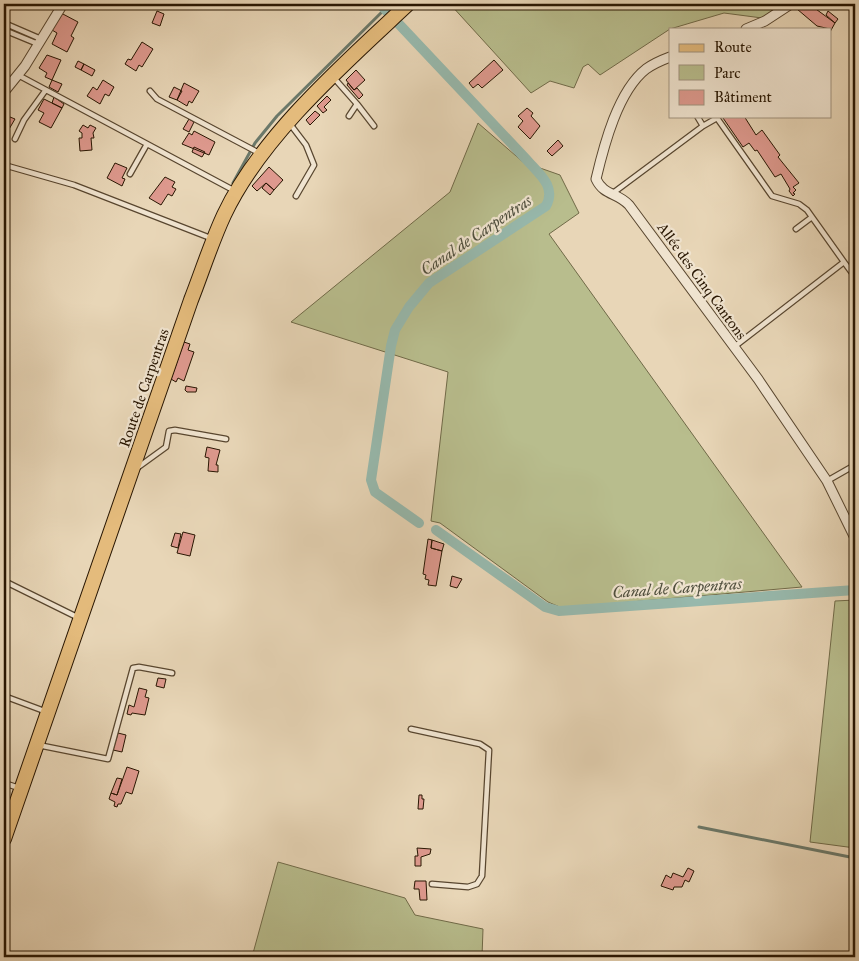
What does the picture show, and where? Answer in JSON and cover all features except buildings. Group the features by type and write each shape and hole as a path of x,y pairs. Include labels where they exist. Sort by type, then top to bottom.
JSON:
{"main road":[{"name":"Route de Carpentras","path":"4,839 224,214 262,155 290,123 333,77 408,4"}],"street":[{"path":"4,92 18,75 63,4"},
{"path":"748,28 765,21 791,4"},
{"name":"Allée des Cinq Cantons","path":"669,57 646,70 626,93 619,107 596,179 605,192 622,196 734,347 827,482 855,538"}],"lane":[{"path":"4,23 40,42"},
{"path":"4,30 40,42"},
{"path":"18,75 237,193"},
{"path":"333,77 374,126"},
{"path":"15,138 24,120 44,90"},
{"path":"150,91 157,99 262,155"},
{"path":"349,116 357,104"},
{"path":"698,118 703,126"},
{"path":"612,194 716,118"},
{"path":"719,118 772,196 799,204 812,217 855,277"},
{"path":"290,123 306,145 314,165 296,196"},
{"path":"130,174 147,144"},
{"path":"4,165 74,185 214,239"},
{"path":"796,229 812,217"},
{"path":"734,347 844,262"},
{"path":"132,472 166,447 169,431 175,430 226,439"},
{"path":"827,482 855,465"},
{"path":"4,581 81,619"},
{"path":"37,745 108,759 133,668 140,667 172,673"},
{"path":"4,696 48,712"},
{"path":"411,730 480,744 490,750 482,876 477,884 468,887 432,884"},
{"path":"4,783 22,790"}],"green space":[{"path":"450,4 781,4 762,18 724,13 669,28 600,75 588,64 583,67 574,88 550,81 531,93"},
{"path":"478,123 523,162 560,175 579,213 549,234 802,587 562,608 548,602 440,523 431,521 448,372 291,322 450,192"},
{"path":"855,600 855,848 810,842 835,601"},
{"path":"278,862 405,898 415,915 483,929 482,957 252,957"}],"waterway":[{"name":"Canal de Carpentras","path":"380,4 536,169 545,180 549,192 546,206 429,283 409,307 395,330 371,480 375,492 419,523"},
{"path":"233,183 255,143 277,116 390,4"},
{"name":"Canal de Carpentras","path":"436,530 545,607 559,611 855,590"},
{"path":"699,827 855,858"}]}
